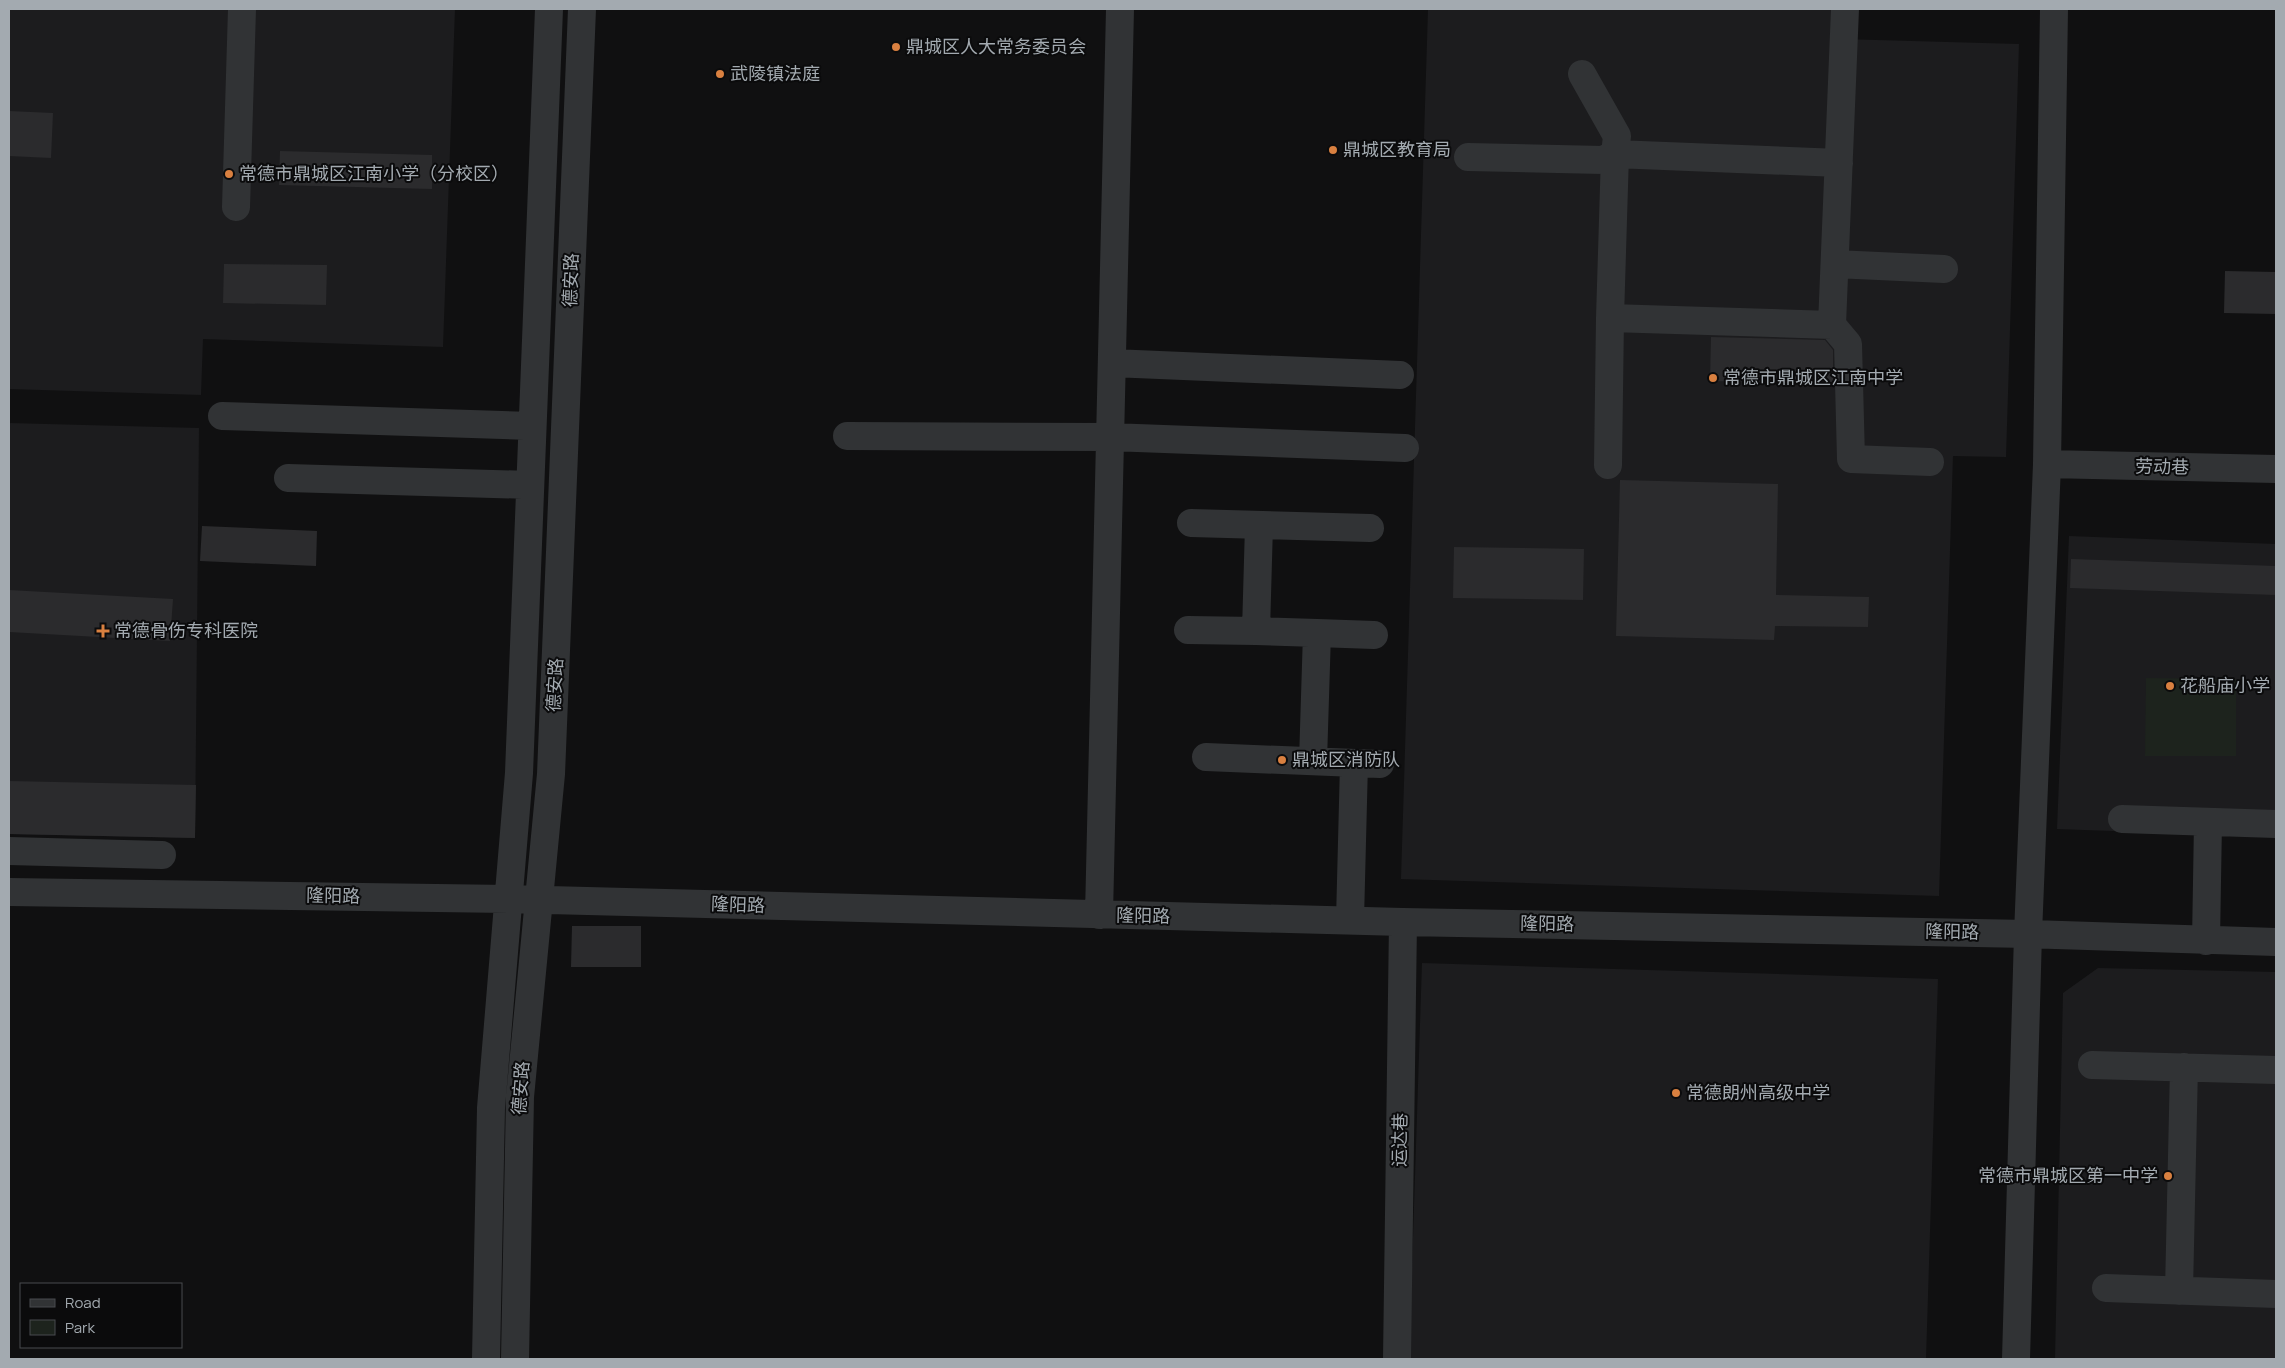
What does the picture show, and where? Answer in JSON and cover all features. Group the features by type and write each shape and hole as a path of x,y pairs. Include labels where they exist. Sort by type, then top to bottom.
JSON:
{"street":[{"path":"236,207 242,9"},
{"name":"德安路","path":"486,1359 491,1108 510,899 519,773 549,9"},
{"name":"德安路","path":"515,1359 520,1097 552,744 582,9"},
{"path":"1099,915 1120,9"},
{"path":"1845,9 1832,325 1848,344 1851,459 1930,462"},
{"path":"2016,1359 2028,934 2047,464 2054,9"},
{"path":"1582,74 1617,136 1610,318 1608,465"},
{"path":"1468,157 1603,160 1615,154 1839,163"},
{"path":"1835,264 1944,269"},
{"path":"1610,318 1832,325"},
{"path":"1112,363 1400,375"},
{"path":"222,416 532,426"},
{"path":"847,436 1110,437 1405,448"},
{"name":"劳动巷","path":"2047,464 2276,469"},
{"path":"288,478 530,485"},
{"path":"1191,523 1370,528"},
{"path":"1256,631 1259,525"},
{"path":"1188,630 1374,635"},
{"path":"1312,761 1317,633"},
{"path":"1206,757 1367,763 1350,920"},
{"path":"2122,820 2276,824"},
{"path":"2206,941 2208,822"},
{"path":"9,851 162,855"},
{"path":"84,893 85,853"},
{"name":"隆阳路","path":"9,892 538,899 1099,915 2028,934 2276,942"},
{"name":"运达巷","path":"1397,1359 1403,922"},
{"path":"2092,1065 2276,1070"},
{"path":"2179,1291 2184,1067"},
{"path":"2106,1288 2276,1294"}],"shaded area":[{"name":"常德市鼎城区江南小学（分校区）","path":"9,9 455,9 443,347 203,339 201,395 9,389"},
{"name":"常德市鼎城区江南中学","path":"1428,9 1842,9 1841,39 2019,44 2006,457 1953,456 1939,896 1401,879"},
{"name":"常德骨伤专科医院","path":"9,423 199,428 195,838 9,834"},
{"name":"花船庙小学","path":"2069,536 2276,544 2276,837 2057,829"},
{"name":"常德朗州高级中学","path":"1422,963 1938,979 1926,1359 1409,1359"},
{"name":"常德市鼎城区第一中学","path":"2098,968 2276,972 2276,1359 2055,1359 2063,993"}],"green space":[{"path":"2146,678 2236,679 2236,756 2145,756"}],"building":[{"path":"9,111 53,113 51,158 9,156"},
{"path":"280,151 432,155 432,189 279,185"},
{"path":"224,264 327,265 326,305 223,303"},
{"path":"2225,271 2276,272 2276,314 2224,313"},
{"path":"1711,337 1825,340 1833,350 1833,383 1710,381"},
{"path":"1620,480 1778,484 1776,595 1869,597 1868,627 1775,626 1774,640 1616,636"},
{"path":"202,526 317,531 316,566 200,561"},
{"path":"1454,547 1584,549 1583,600 1453,598"},
{"path":"2071,559 2276,566 2276,595 2070,588"},
{"path":"9,590 173,599 170,641 9,632"},
{"path":"9,781 196,785 195,838 9,834"},
{"path":"572,926 641,926 641,967 571,967"}],"place":[{"name":"鼎城区人大常务委员会","path":"896,47"},
{"name":"武陵镇法庭","path":"720,74"},
{"name":"鼎城区教育局","path":"1333,150"},
{"name":"常德市鼎城区江南小学（分校区）","path":"229,174"},
{"name":"常德市鼎城区江南中学","path":"1713,378"},
{"name":"常德骨伤专科医院","path":"103,631"},
{"name":"花船庙小学","path":"2170,686"},
{"name":"鼎城区消防队","path":"1282,760"},
{"name":"常德朗州高级中学","path":"1676,1093"},
{"name":"常德市鼎城区第一中学","path":"2168,1176"}]}
